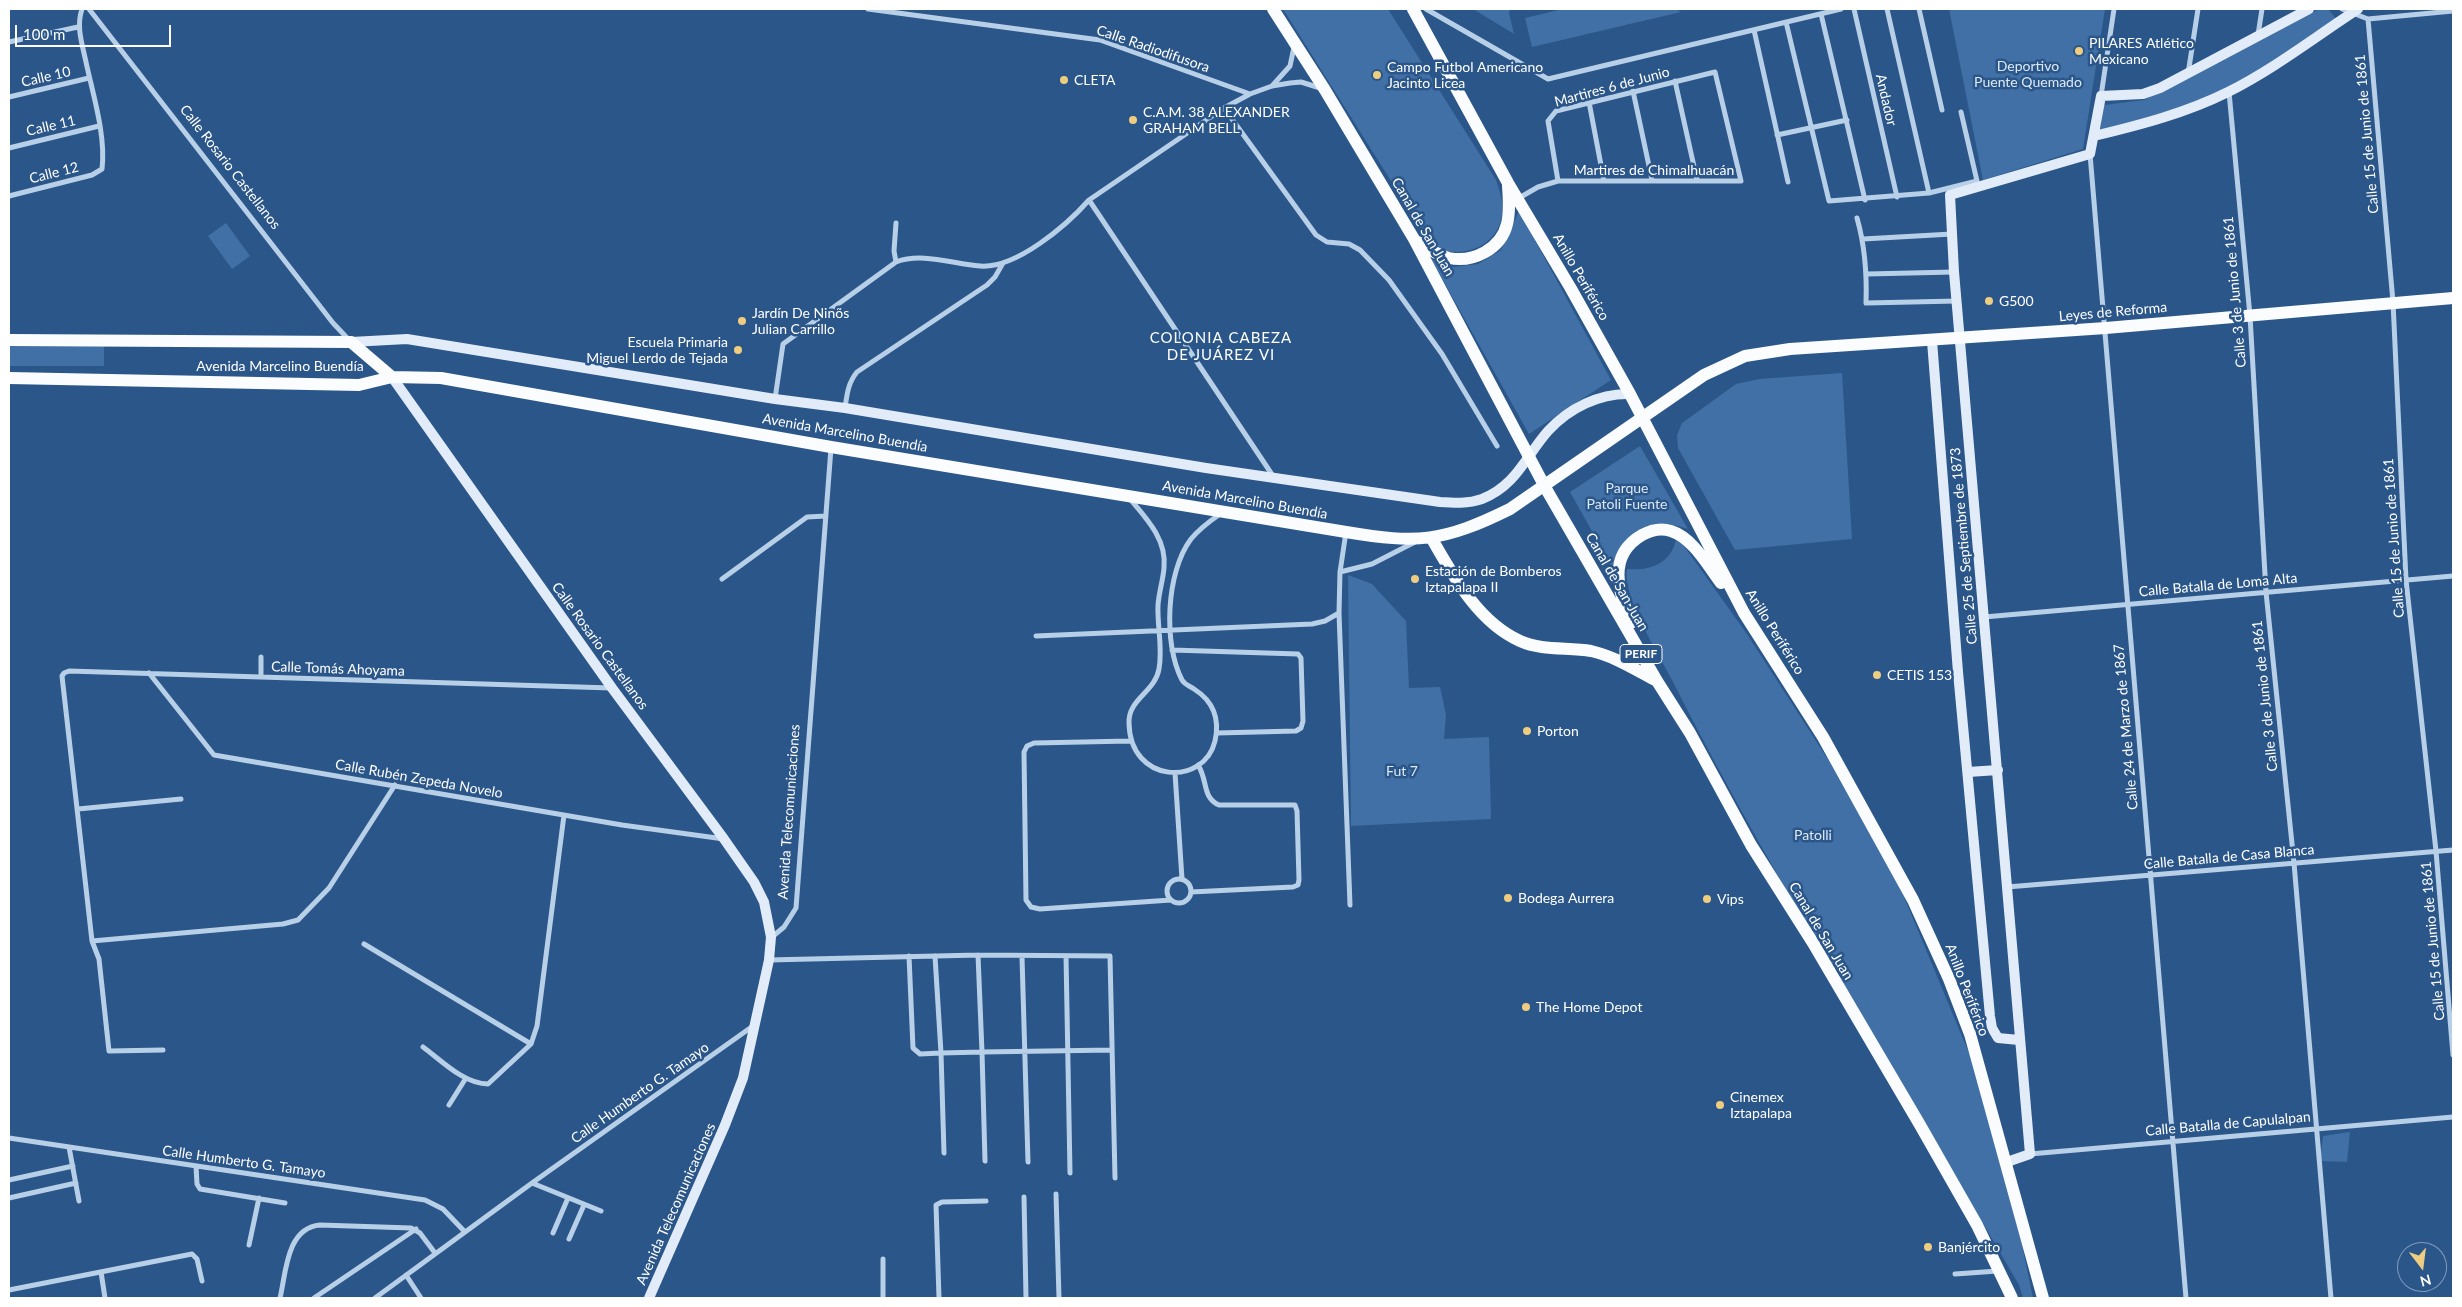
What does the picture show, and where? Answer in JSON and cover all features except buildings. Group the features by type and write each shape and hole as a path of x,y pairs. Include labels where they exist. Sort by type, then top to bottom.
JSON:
{"main road":[{"name":"Canal de San Juan","path":"1273,9 1325,90 1414,239 1545,487 1649,668 1690,732 1747,838 1813,943 1910,1109 2001,1271 2012,1298"},
{"name":"Anillo Periférico","path":"1413,9 1508,183 1570,287 1630,394 1744,613 1823,737 1913,900 1949,979 1970,1034 2044,1298"},
{"path":"1414,239 1430,251 1448,258 1460,259 1485,253 1498,242 1507,226 1510,205 1508,183"},
{"name":"Leyes de Reforma","path":"1643,419 1704,376 1745,356 1790,349 2106,328 2453,298"},
{"name":"Avenida Marcelino Buendía","path":"9,340 351,342"},
{"path":"351,342 392,377"},
{"name":"Avenida Marcelino Buendía","path":"9,378 359,385 392,377 441,378 831,447 1224,510 1387,539 1426,540 1480,524 1510,510 1643,419"},
{"path":"1649,668 1620,595 1618,582 1619,566 1626,549 1642,535 1660,529 1672,531 1684,538 1744,613"},
{"path":"1426,540 1477,608 1505,633 1521,642 1540,647 1591,651 1606,655 1657,681"}],"street":[{"path":"82,9 78,27 99,126"},
{"name":"Calle Rosario Castellanos","path":"89,9 333,323 351,342"},
{"name":"Calle Radiodifusora","path":"868,9 1100,40 1250,94"},
{"path":"1426,9 1548,78 1841,9"},
{"name":"Andador","path":"1854,9 1896,197"},
{"name":"Andador","path":"1887,9 1929,193"},
{"path":"1919,9 1942,110"},
{"path":"1786,22 1829,201 1865,200 1950,191 2090,154 2114,9"},
{"path":"2188,74 2198,9"},
{"path":"2258,36 2262,9"},
{"path":"2101,96 2142,94 2188,74 2309,9"},
{"path":"2094,136 2150,123 2229,92 2285,58 2350,10 2368,19 2453,11"},
{"path":"1821,14 1865,200"},
{"name":"Calle 15 de Junio de 1861","path":"2368,19 2393,302 2406,580 2436,851 2453,1055"},
{"path":"9,42 78,27"},
{"path":"1754,30 1788,182"},
{"path":"1272,86 1290,66 1295,42"},
{"name":"Martires 6 de Junio","path":"1558,181 1548,121 1550,116 1556,111 1715,72"},
{"name":"Martires de Chimalhuacán","path":"1517,198 1558,181 1742,181 1715,72"},
{"name":"Calle 10","path":"9,97 89,78"},
{"path":"1674,81 1697,180"},
{"path":"775,399 784,344 896,262 908,258 982,266 1004,263 1022,254 1073,218 1089,200 1224,108 1250,94 1272,86 1301,82 1325,90"},
{"path":"1633,91 1652,180"},
{"name":"Calle 3 de Junio de 1861","path":"2229,92 2250,316 2266,592 2294,863 2331,1298"},
{"path":"1589,102 1604,181"},
{"path":"1224,108 1316,236 1326,242 1349,244 1360,250 1389,280 1442,354 1497,446"},
{"path":"1950,191 1977,181 1961,112"},
{"path":"1777,135 1846,120"},
{"name":"Calle 11","path":"9,148 99,126"},
{"name":"Calle 12","path":"9,196 92,176 102,169 104,157 99,126"},
{"name":"Calle 24 de Marzo de 1867","path":"2090,154 2186,1298"},
{"name":"Calle 25 de Septiembre de 1873","path":"1950,191 1954,272 2030,1154"},
{"path":"1089,200 1275,478"},
{"path":"1858,218 1863,239 1867,274 1866,303 1957,301"},
{"path":"896,223 894,237 896,262"},
{"path":"1863,239 1953,234"},
{"path":"846,408 847,392 851,380 857,372 987,285 1004,263"},
{"path":"1867,274 1954,272"},
{"name":"Avenida Marcelino Buendía","path":"351,342 407,339 1275,478 1440,502 1462,503 1481,499 1496,492 1513,479 1530,459 1549,430 1589,402 1601,396 1630,394"},
{"name":"Calle 25 de Septiembre de 1873","path":"1932,341 1958,672 1992,1028 1998,1038 2019,1040"},
{"name":"Calle Rosario Castellanos","path":"392,377 612,688 754,882 764,902 771,937"},
{"name":"Avenida Telecomunicaciones","path":"649,1298 725,1125 743,1078 769,960 771,937 784,927 796,908 831,447"},
{"path":"1126,495 1157,534 1164,551 1164,567 1158,604 1160,631 1159,669 1155,682 1134,705 1129,716 1130,741 1135,753 1150,767 1175,773 1198,765 1209,754 1217,732 1214,712 1210,703 1203,695 1184,683 1172,650 1171,594 1183,555 1191,540 1224,510"},
{"path":"722,579 807,517 826,516"},
{"path":"1346,532 1340,572 1339,613 1350,905"},
{"path":"1340,572 1372,564 1426,540"},
{"name":"Calle Batalla de Loma Alta","path":"1984,617 2453,576"},
{"path":"1036,636 1312,624 1325,621 1339,613"},
{"path":"1172,650 1298,654 1301,658 1303,721 1301,728 1296,731 1217,732"},
{"path":"261,657 261,677"},
{"name":"Calle Tomás Ahoyama","path":"78,810 62,676 70,671 612,688"},
{"name":"Calle Rubén Zepeda Novelo","path":"149,673 214,755 564,815 724,839"},
{"path":"1130,741 1034,743 1027,746 1024,752 1026,900 1031,907 1040,908 1170,900 1176,903 1183,903 1189,899 1191,890"},
{"path":"1179,879 1191,890 1298,885 1297,811 1292,804 1228,806 1212,802 1208,797 1204,773 1198,765"},
{"path":"1968,772 1998,770"},
{"path":"1170,900 1167,887 1179,879 1181,867 1175,773"},
{"path":"92,941 283,924 298,920 329,888 395,786"},
{"path":"163,1050 109,1051 99,959 92,941 78,810 181,800"},
{"path":"423,1048 466,1078 478,1084 488,1084 531,1044 536,1026 564,815"},
{"name":"Calle Batalla de Casa Blanca","path":"2007,886 2453,850"},
{"path":"1156,902 1167,893"},
{"path":"364,944 531,1044"},
{"path":"769,960 978,955 1022,957 1110,956 1115,1178"},
{"path":"978,955 985,1161"},
{"path":"908,956 913,1048 920,1054 1112,1050"},
{"path":"936,956 944,1152"},
{"path":"1066,956 1070,1173"},
{"path":"1022,957 1028,1162"},
{"name":"Calle Humberto G. Tamayo","path":"375,1298 532,1183 756,1024"},
{"path":"450,1105 466,1078"},
{"name":"Calle Batalla de Capulalpan","path":"2007,1162 2030,1154 2453,1118"},
{"name":"Calle Humberto G. Tamayo","path":"9,1138 425,1200 443,1210 465,1232"},
{"path":"69,1147 79,1201"},
{"path":"9,1180 73,1166"},
{"path":"196,1166 197,1184 200,1188 285,1202"},
{"path":"532,1183 601,1211"},
{"path":"9,1198 76,1184"},
{"path":"1056,1194 1059,1298"},
{"path":"1024,1197 1026,1298"},
{"path":"248,1245 259,1198"},
{"path":"553,1233 568,1198"},
{"path":"939,1298 936,1205 942,1202 986,1201"},
{"path":"569,1239 584,1204"},
{"path":"282,1298 288,1256 303,1232 310,1226 320,1224 416,1229 435,1253"},
{"path":"314,1298 416,1229"},
{"path":"9,1290 192,1254 197,1259 202,1281"},
{"path":"883,1259 883,1298"},
{"path":"1955,1274 2001,1271"},
{"path":"101,1272 106,1298"},
{"path":"406,1275 421,1298"}],"green space":[{"name":"Campo Futbol Americano Jacinto Licea","path":"1283,9 1388,9 1496,180 1501,198 1502,215 1496,232 1490,239 1475,249 1456,252 1443,250 1430,243"},
{"path":"1473,9 1510,9 1509,13 1514,34"},
{"path":"1563,9 1675,9 1681,12 1532,47 1525,18"},
{"name":"Deportivo Puente Quemado","path":"1949,9 2105,9 2083,149 1983,180"},
{"path":"2319,9 2328,9 2336,19 2240,80 2210,96 2178,109 2096,134 2104,105 2144,100"},
{"path":"1519,211 1611,380 1529,434 1431,259 1453,267 1478,264 1501,250"},
{"path":"226,223 250,256 232,269 208,236"},
{"path":"9,343 104,344 104,366 9,366"},
{"path":"1842,373 1852,539 1735,550 1678,448 1677,435 1682,423 1736,384 1759,379"},
{"name":"Parque Patoli Fuente","path":"1640,446 1688,529 1661,524 1641,528 1625,543 1612,567 1570,492"},
{"name":"Patolli","path":"1676,540 1684,546 1747,634 1829,761 1902,892 1971,1058 2021,1240 2033,1298 2023,1298 2019,1285 1975,1209 1753,832 1642,624 1630,594 1627,569 1644,569 1658,564 1669,555"},
{"name":"Fut 7","path":"1348,575 1372,584 1406,621 1409,688 1440,687 1446,715 1444,739 1489,737 1491,819 1351,826"},
{"path":"2350,1132 2347,1162 2320,1161 2323,1136"}],"place":[{"name":"PILARES Atlético Mexicano","path":"2079,51"},
{"name":"Campo Futbol Americano Jacinto Licea","path":"1377,75"},
{"name":"CLETA","path":"1064,80"},
{"name":"C.A.M. 38 ALEXANDER GRAHAM BELL","path":"1133,120"},
{"name":"G500","path":"1989,301"},
{"name":"Jardín De Ninõs Julian Carrillo","path":"742,321"},
{"name":"Escuela Primaria Miguel Lerdo de Tejada","path":"738,350"},
{"name":"Estación de Bomberos Iztapalapa II","path":"1415,579"},
{"name":"CETIS 153","path":"1877,675"},
{"name":"Porton","path":"1527,731"},
{"name":"Bodega Aurrera","path":"1508,898"},
{"name":"Vips","path":"1707,899"},
{"name":"The Home Depot","path":"1526,1007"},
{"name":"Cinemex Iztapalapa","path":"1720,1105"},
{"name":"Banjército","path":"1928,1247"}],"district":[{"name":"COLONIA CABEZA DE JUÁREZ VI","path":"1221,346"}]}
